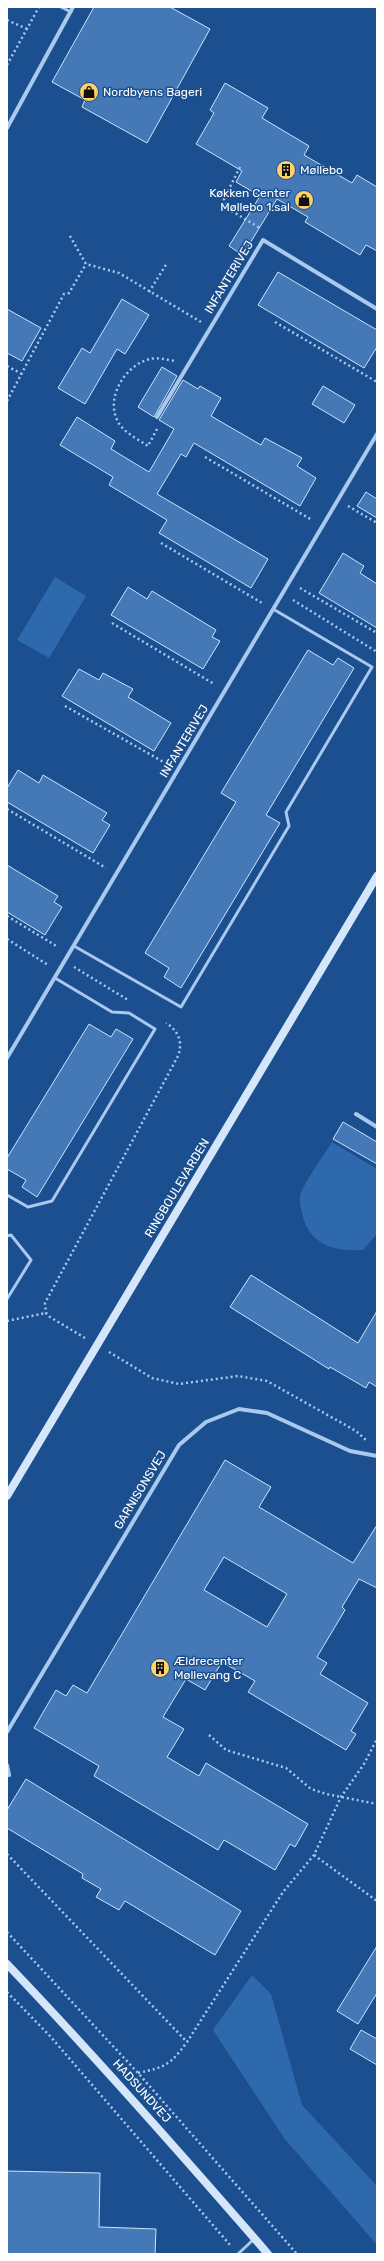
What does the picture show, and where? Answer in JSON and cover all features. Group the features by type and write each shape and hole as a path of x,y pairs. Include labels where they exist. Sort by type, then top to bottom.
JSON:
{"main road":[{"name":"RINGBOULEVARDEN","path":"367,891 377,868"},
{"name":"RINGBOULEVARDEN","path":"7,1496 377,876"},
{"name":"HADSUNDVEJ","path":"7,1964 106,2069 268,2254"}],"street":[{"path":"7,128 73,7"},
{"name":"INFANTERIVEJ","path":"157,417 263,240 377,309"},
{"name":"INFANTERIVEJ","path":"7,1058 377,434"},
{"path":"356,1114 377,1127"},
{"name":"GARNISONSVEJ","path":"7,1732 179,1445 206,1422 239,1410 267,1413 350,1451 377,1456"},
{"path":"7,1765 9,1775"}],"lane":[{"path":"61,7 71,12"},
{"path":"74,946 182,1008 289,826 286,812 372,667 273,609"},
{"path":"7,1195 28,1207 52,1201 155,1029 129,1013 112,1012 55,978"},
{"path":"7,1236 11,1235 31,1260 7,1300"},
{"path":"238,2254 255,2238"}],"path":[{"path":"7,65 39,7"},
{"path":"7,20 27,29"},
{"path":"240,167 224,199 230,210 263,229 263,240"},
{"path":"70,236 86,264 119,273 210,328"},
{"path":"149,292 167,263"},
{"path":"7,401 64,294 69,293 86,264"},
{"path":"275,322 377,382"},
{"path":"157,417 158,427 148,446 120,425 113,404 116,392 123,378 134,367 151,359 190,362"},
{"path":"7,366 22,374"},
{"path":"205,457 323,526"},
{"path":"338,500 377,523"},
{"path":"161,543 273,609"},
{"path":"290,582 377,633"},
{"path":"283,594 377,652"},
{"path":"112,624 225,691"},
{"path":"65,706 178,770"},
{"path":"7,809 117,874"},
{"path":"7,916 70,954"},
{"path":"7,939 59,971"},
{"path":"65,961 132,1002"},
{"path":"50,1318 46,1314 45,1303 148,1114 181,1048 180,1038 173,1027 159,1019"},
{"path":"7,1321 46,1314"},
{"path":"152,1378 179,1384 238,1376 267,1381 356,1431 372,1445"},
{"path":"209,1735 226,1750 286,1768 311,1789 341,1798 377,1804"},
{"path":"138,2073 158,2068 172,2061 187,2042 283,1892 314,1855 341,1798 364,1764 377,1739"},
{"path":"7,1854 187,2042"},
{"path":"314,1855 377,1901"},
{"path":"7,1932 138,2073 297,2254"},
{"path":"7,1992 50,2036 238,2254"}],"shaded area":[{"path":"55,577 86,596 49,658 17,640"},
{"path":"332,1142 377,1169 377,1234 363,1250 333,1247 316,1239 305,1224 301,1211 301,1192"},
{"path":"252,1975 271,1994 302,2105 377,2186 377,2245 284,2138 213,2030"}],"building":[{"path":"94,7 170,7 210,29 147,143 82,107 85,100 52,82"},
{"name":"Møllebo","path":"225,83 268,108 262,118 309,146 304,155 352,183 357,175 377,187 377,251 366,245 360,255 305,222 308,217 277,199 244,253 241,254 229,246 260,196 236,182 242,171 196,144 214,113 210,110"},
{"path":"278,272 377,330 377,347 364,368 258,305"},
{"path":"122,299 149,315 125,354 117,349 85,404 58,388 82,348 90,353"},
{"path":"7,309 41,328 22,361 7,353"},
{"path":"162,367 177,376 154,417 138,407"},
{"path":"183,380 198,389 200,386 221,398 211,416 261,445 265,438 302,458 297,466 316,478 300,506 194,443 186,457 181,454 157,494 268,559 251,588 159,533 167,520 109,485 113,477 60,445 77,417 115,441 111,449 149,472 174,429 159,420"},
{"path":"323,386 355,405 344,423 312,404"},
{"path":"366,492 377,499 377,518 357,506"},
{"path":"343,553 364,566 360,573 377,584 377,628 319,593"},
{"path":"128,587 147,599 152,591 216,630 212,637 220,641 203,669 111,615"},
{"path":"308,650 333,665 338,658 354,668 266,815 280,823 181,988 164,977 169,968 145,953 236,802 221,793"},
{"path":"79,669 99,680 103,673 133,689 128,697 171,723 154,751 62,696"},
{"path":"18,770 39,783 43,775 107,813 102,820 110,825 93,853 7,802 7,788"},
{"path":"7,865 58,896 54,902 62,907 45,935 7,912"},
{"path":"89,1024 111,1037 116,1029 133,1039 37,1197 22,1187 26,1180 7,1169 7,1158"},
{"path":"343,1122 377,1142 377,1164 333,1139"},
{"path":"251,1275 358,1343 377,1311 377,1387 369,1382 366,1388 330,1367 329,1369 230,1307"},
{"name":"Ældrecenter Møllevang C","path":"225,1460 271,1487 259,1507 353,1563 377,1525 377,1588 359,1579 342,1607 345,1610 317,1657 327,1663 320,1674 368,1703 351,1731 356,1734 346,1750 248,1692 255,1681 222,1662 205,1690 186,1679 163,1717 184,1729 167,1757 199,1776 206,1763 308,1824 295,1847 290,1844 275,1870 224,1840 218,1850 94,1776 99,1766 34,1728 56,1690 66,1696 73,1685 87,1693","holes":["224,1557 287,1594 267,1627 204,1590"]},
{"path":"26,1779 241,1911 215,1955 125,1901 119,1910 96,1897 101,1889 82,1878 83,1874 7,1828 7,1810"},
{"path":"377,1946 377,1993 358,2024 337,2011"},
{"path":"361,2030 377,2039 377,2065 350,2049"},
{"path":"7,2171 100,2173 99,2227 156,2229 155,2254 7,2254"}],"place":[{"name":"Nordbyens Bageri","path":"89,92"},
{"name":"Møllebo","path":"286,170"},
{"name":"Køkken Center Møllebo 1.sal","path":"304,200"},
{"name":"Ældrecenter Møllevang C","path":"160,1668"}]}
